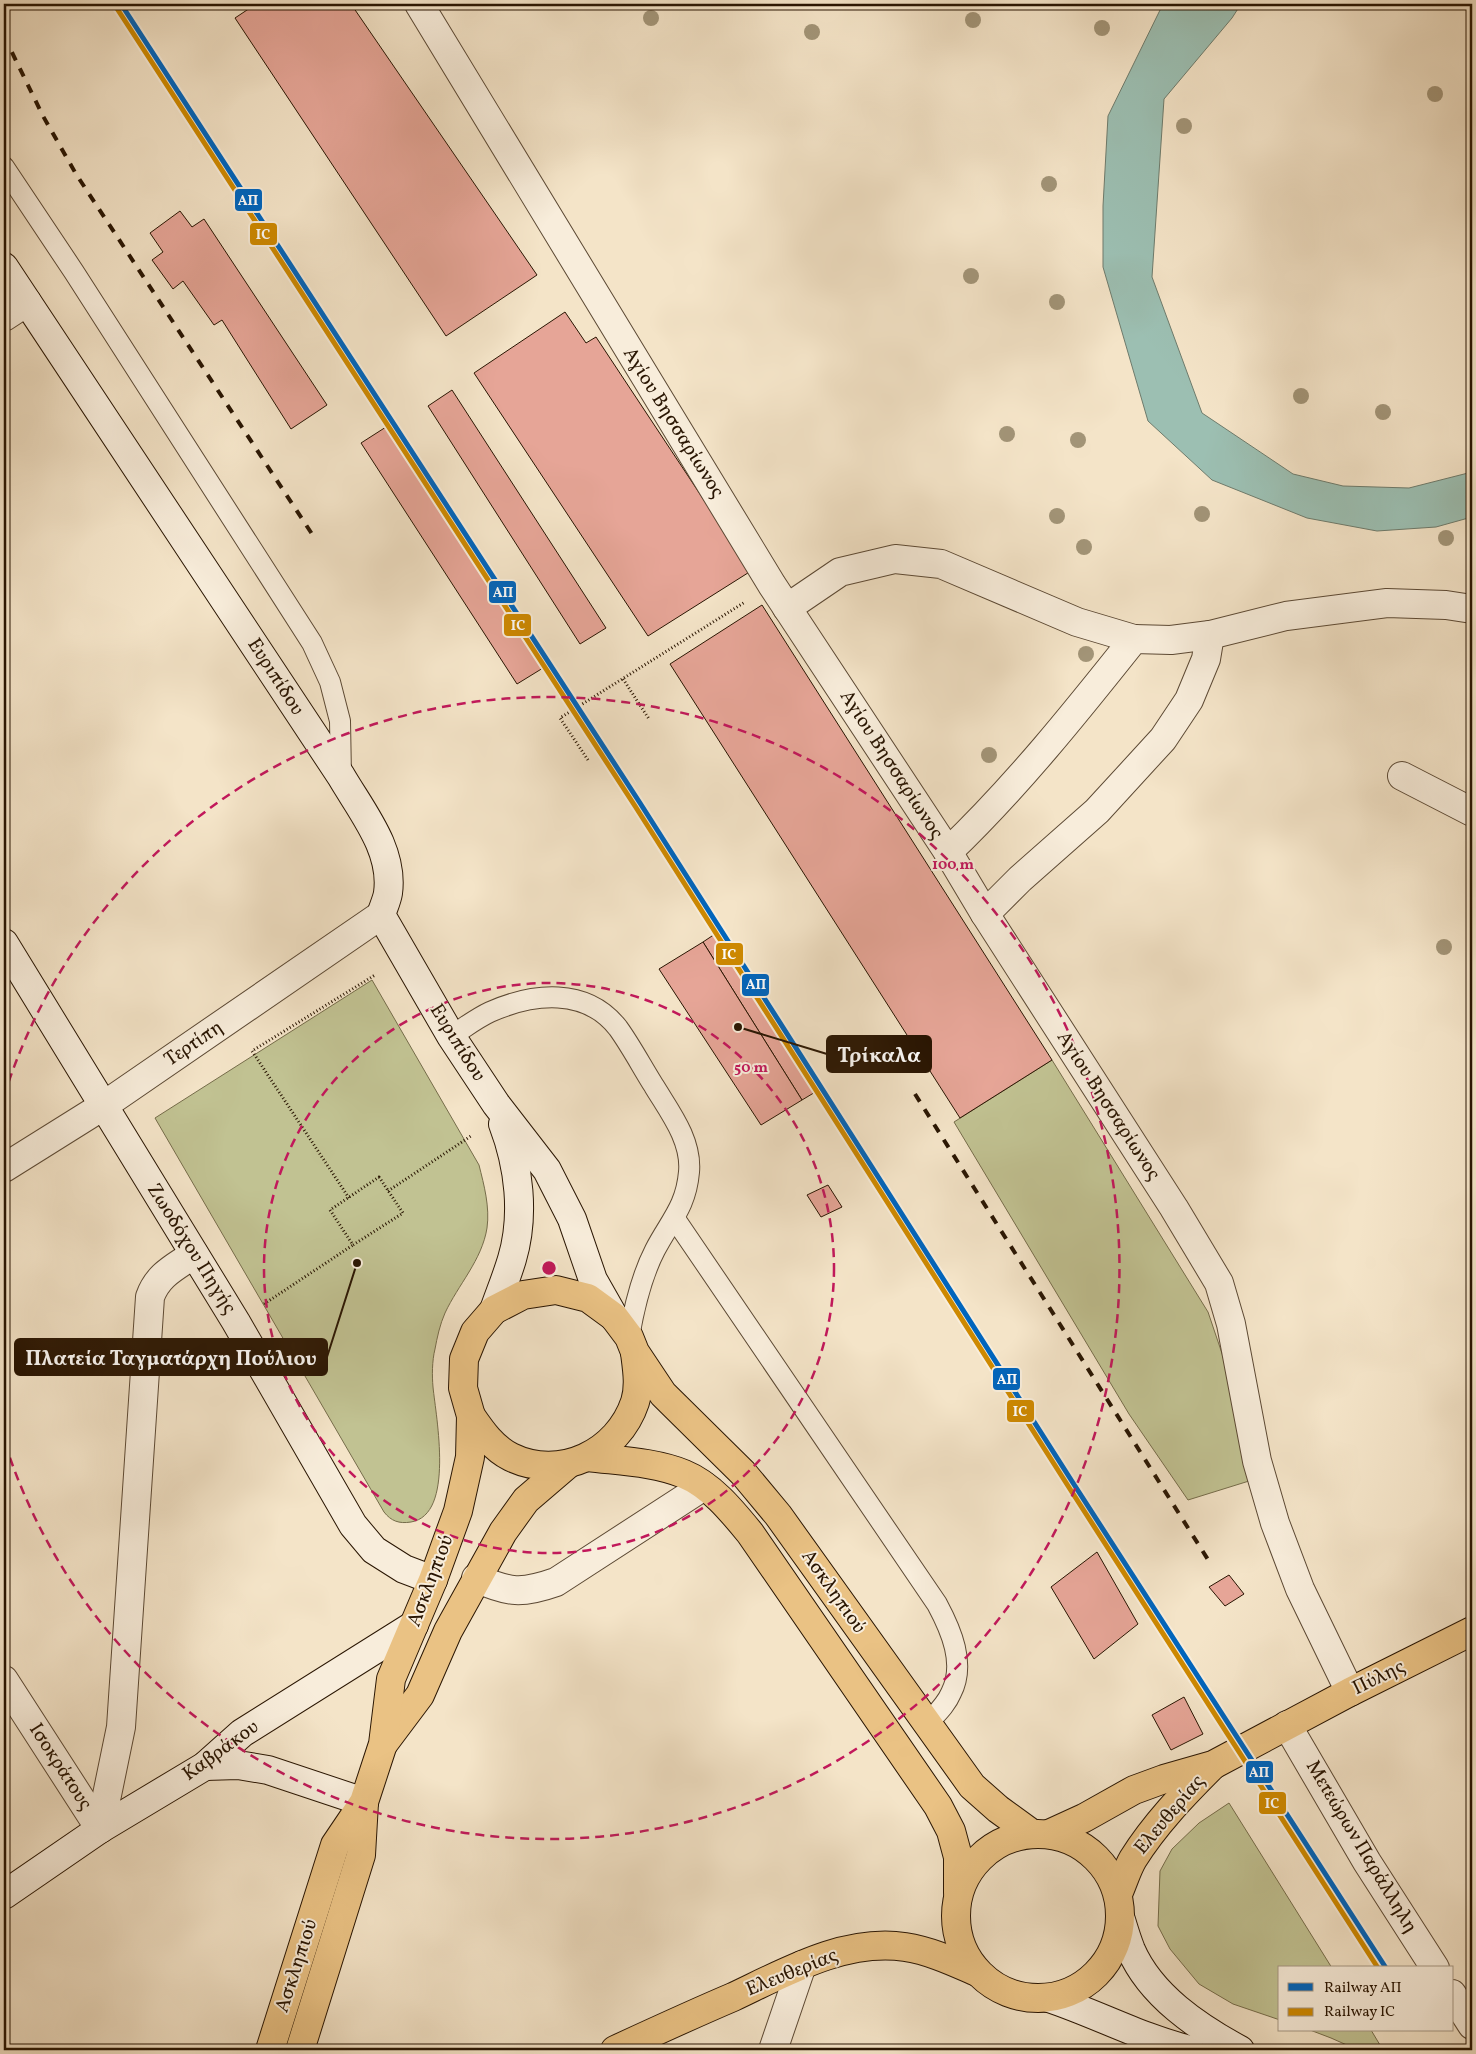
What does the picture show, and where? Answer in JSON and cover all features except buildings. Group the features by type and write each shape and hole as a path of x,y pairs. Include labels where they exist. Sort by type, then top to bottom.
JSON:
{"main road":[{"name":"Ασκληπιού","path":"300,2050 361,1854 364,1802 383,1744 391,1679 458,1511 470,1457 471,1416 463,1388 464,1359 475,1332 494,1310 523,1295 556,1290 588,1298 626,1335 663,1394 744,1473 778,1515 972,1786 998,1809 1040,1833"},
{"name":"Ασκληπιού","path":"383,1744 420,1695 448,1631 476,1578 503,1532 526,1500 578,1461 610,1443 626,1424 636,1401 638,1376 626,1335"},
{"name":"Ασκληπιού","path":"471,1416 488,1440 511,1457 539,1465 578,1461 651,1465 685,1474 704,1486 729,1507 750,1533 938,1806 951,1831 958,1857 958,1892"},
{"name":"Πύλης","path":"1287,1725 1472,1631"},
{"name":"Ελευθερίας","path":"1213,1765 1175,1803 1150,1833 1132,1860 1120,1907 1114,1948 1099,1972 1076,1989 1049,1998 1029,1998 1010,1994 992,1985 977,1972 964,1955 957,1934 954,1914 958,1892 968,1870 985,1851 1007,1839 1040,1833 1084,1818 1134,1790 1164,1778 1213,1765 1287,1725"},
{"name":"Ασκληπιού","path":"270,2050 336,1845 364,1802"},
{"path":"1040,1833 1073,1841 1093,1853 1109,1872 1120,1907"},
{"name":"Ελευθερίας","path":"615,2050 802,1965 838,1953 868,1946 904,1947 936,1955 977,1972"}],"street":[{"name":"Αγίου Βησσαρίωνος","path":"418,4 787,608 948,852 985,914 1174,1208 1219,1283 1231,1324 1257,1461 1274,1523 1300,1588 1350,1692"},
{"name":"Ευριπίδου","path":"4,267 341,776 382,847 388,869 388,894 380,915 451,1036 496,1104 547,1170 572,1219 593,1280 626,1335"},
{"path":"4,317 27,302"},
{"path":"787,608 840,572 896,558 941,564 1077,622 1134,639 1171,640 1210,635 1286,616 1387,603 1446,605 1472,609"},
{"path":"985,914 1020,879 1097,811 1163,739 1189,700 1206,659 1210,635"},
{"path":"948,852 978,823 1095,688 1134,639"},
{"path":"1402,776 1472,812"},
{"name":"Τερτίπη","path":"4,1168 103,1106 380,915"},
{"name":"Ζωοδόχου Πηγής","path":"5,948 236,1322 353,1524 374,1550 404,1569 432,1580"},
{"name":"Ευριπίδου","path":"494,1310 512,1258 519,1221 518,1187 512,1148 496,1104"},
{"path":"100,1829 121,1727 150,1296 155,1283 161,1277 194,1254"},
{"path":"476,1578 494,1586 514,1591 534,1590 556,1582 704,1486"},
{"name":"Καβράκου","path":"4,1895 100,1829 206,1766 242,1733 414,1625"},
{"name":"Ισοκράτους","path":"4,1680 100,1829"},
{"name":"Μετεώρων Παράλληλη","path":"1287,1725 1367,1862 1434,1966"},
{"path":"206,1766 238,1765 268,1770 364,1802"},
{"path":"1120,1907 1131,1951 1152,1983 1180,2010 1211,2034 1240,2050"},
{"path":"773,2050 802,1965"},
{"path":"1049,1998 1085,2010 1161,2043 1190,2050"}],"lane":[{"path":"4,166 312,643 330,682 340,721 341,776"},
{"path":"451,1036 489,1013 519,1001 551,997 579,999 600,1011 617,1027 678,1124 686,1146 690,1170 686,1193 675,1219 655,1250 644,1277 626,1335"},
{"path":"675,1219 946,1620 954,1639 957,1661 956,1679 946,1702 927,1724"}],"path":[{"path":"588,760 560,718 750,599"},
{"path":"623,679 649,719"},
{"path":"349,1198 252,1051 374,974 380,982"},
{"path":"388,1191 476,1132"},
{"path":"236,1322 403,1213 379,1177 330,1210 353,1245"}],"green space":[{"path":"372,980 479,1165 488,1212 487,1228 480,1251 445,1313 434,1354 433,1383 440,1463 438,1484 433,1502 425,1515 407,1523 389,1518 384,1512 155,1118"},
{"path":"1052,1060 1208,1312 1232,1383 1249,1481 1188,1500 1129,1414 954,1122"},
{"path":"1229,1803 1331,1966 1278,1966 1278,2019 1233,2004 1199,1984 1170,1949 1158,1926 1160,1871 1172,1849 1199,1823"},
{"path":"1315,2032 1372,2032 1383,2050 1358,2050"}],"shaded area":[{"path":"1163,4 1241,4 1232,18 1164,99 1152,277 1202,413 1293,474 1343,486 1409,488 1472,472 1472,517 1436,527 1377,531 1307,518 1212,480 1148,421 1103,267 1103,206 1108,116"}],"railway":[{"path":"4,36 43,116 76,174 312,534"},
{"path":"915,1094 1212,1566"}],"rail line":[{"name":"ΑΠ","path":"121,4 640,803 1075,1486 1385,1966"},
{"name":"IC","path":"116,7 635,806 1377,1966"}],"place":[{"name":"Τρίκαλα","path":"738,1027"},
{"name":"Πλατεία Ταγματάρχη Πούλιου","path":"357,1263"}]}
